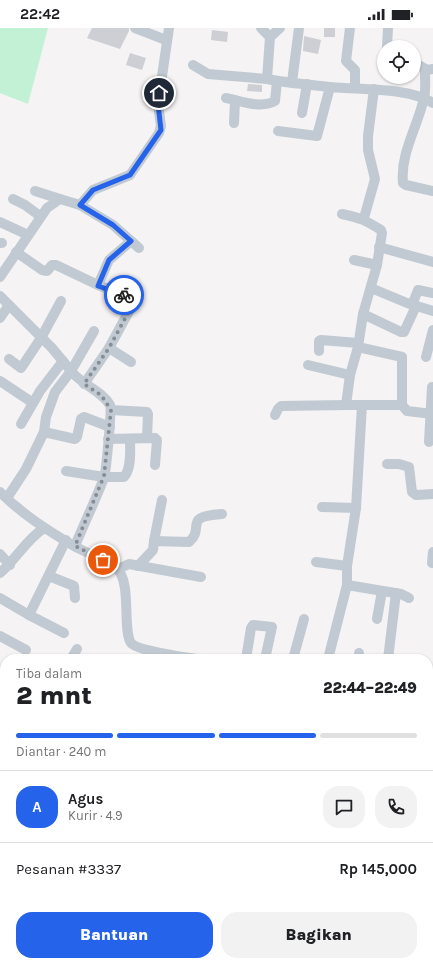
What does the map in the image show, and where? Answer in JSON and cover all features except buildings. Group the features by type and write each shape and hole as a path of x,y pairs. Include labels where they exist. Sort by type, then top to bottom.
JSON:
{"street":[{"path":"135,28 166,40"},
{"path":"80,205 93,190 130,175 161,130 158,104 166,40 169,28"},
{"path":"261,28 270,37"},
{"path":"267,79 270,37 280,28"},
{"path":"292,82 299,28"},
{"path":"350,28 346,61 355,70 355,88"},
{"path":"387,40 388,28"},
{"path":"193,65 208,74 267,79 330,87 374,89 429,100"},
{"path":"421,66 430,70"},
{"path":"430,70 425,73 429,100 404,161 402,183 433,192"},
{"path":"234,123 231,99 262,105 270,104 275,101 278,81"},
{"path":"302,112 307,84"},
{"path":"278,131 317,136 330,87"},
{"path":"364,218 375,179 368,150 368,136 374,89"},
{"path":"35,191 80,205 113,225 135,244 109,260 98,286"},
{"path":"0,277 40,216 47,208 60,198"},
{"path":"13,199 25,205 40,216"},
{"path":"342,214 364,218 381,230 377,265 363,314 358,345 350,375 346,405"},
{"path":"0,222 28,235"},
{"path":"379,248 433,262"},
{"path":"16,252 42,270 47,271 52,265 56,265 98,286 134,300 109,348 84,384"},
{"path":"354,260 377,265"},
{"path":"371,288 433,311"},
{"path":"363,314 401,332 404,332 419,290 433,294"},
{"path":"0,296 22,317 84,384 101,395 111,410 104,476 75,546"},
{"path":"10,359 19,369 21,368 41,338 61,301"},
{"path":"0,318 9,306"},
{"path":"426,356 433,330"},
{"path":"94,331 71,371 55,392 46,417 44,432 26,469 3,495 27,517 44,528 118,569 124,586 128,635 131,643 136,647 154,654"},
{"path":"319,351 319,341 321,340 358,345 402,357 402,406"},
{"path":"109,348 131,362"},
{"path":"21,424 33,403 63,361"},
{"path":"308,365 350,375"},
{"path":"0,382 33,403"},
{"path":"429,442 432,414 432,386"},
{"path":"275,415 281,406 346,405 402,406 407,411 432,414"},
{"path":"329,654 347,585 348,566 356,508 362,405"},
{"path":"111,410 147,412 147,438"},
{"path":"44,432 75,439 77,437 80,419 84,417 110,427"},
{"path":"108,439 157,439 155,465"},
{"path":"66,471 121,478 127,474 130,439"},
{"path":"387,464 399,464 409,468 412,492 416,495 433,494"},
{"path":"138,566 153,550 162,500"},
{"path":"322,507 356,508"},
{"path":"154,541 189,542 193,538 196,524 199,519 206,516 222,514"},
{"path":"0,573 10,565 25,544 44,528"},
{"path":"29,615 66,540"},
{"path":"432,563 433,552"},
{"path":"0,554 10,565"},
{"path":"316,562 348,566"},
{"path":"118,569 129,564 201,577"},
{"path":"49,576 74,586 75,598"},
{"path":"347,585 396,593 404,595 408,598"},
{"path":"377,619 382,591"},
{"path":"389,654 396,593"},
{"path":"0,598 64,633"},
{"path":"294,654 304,619"},
{"path":"247,654 252,625 272,627 266,654"},
{"path":"0,636 26,650"},
{"path":"74,654 77,649"}],"green space":[{"path":"0,28 48,28 28,104 0,93"}],"way so far":[{"path":"103,560 75,546 104,476 111,410 110,406 101,395 84,384 109,348 134,302 132,298 124,295"}],"route":[{"path":"124,295 98,286 109,260 131,241 113,225 80,205 88,195 99,186 112,184 130,175 161,130 158,104 159,93"}]}
